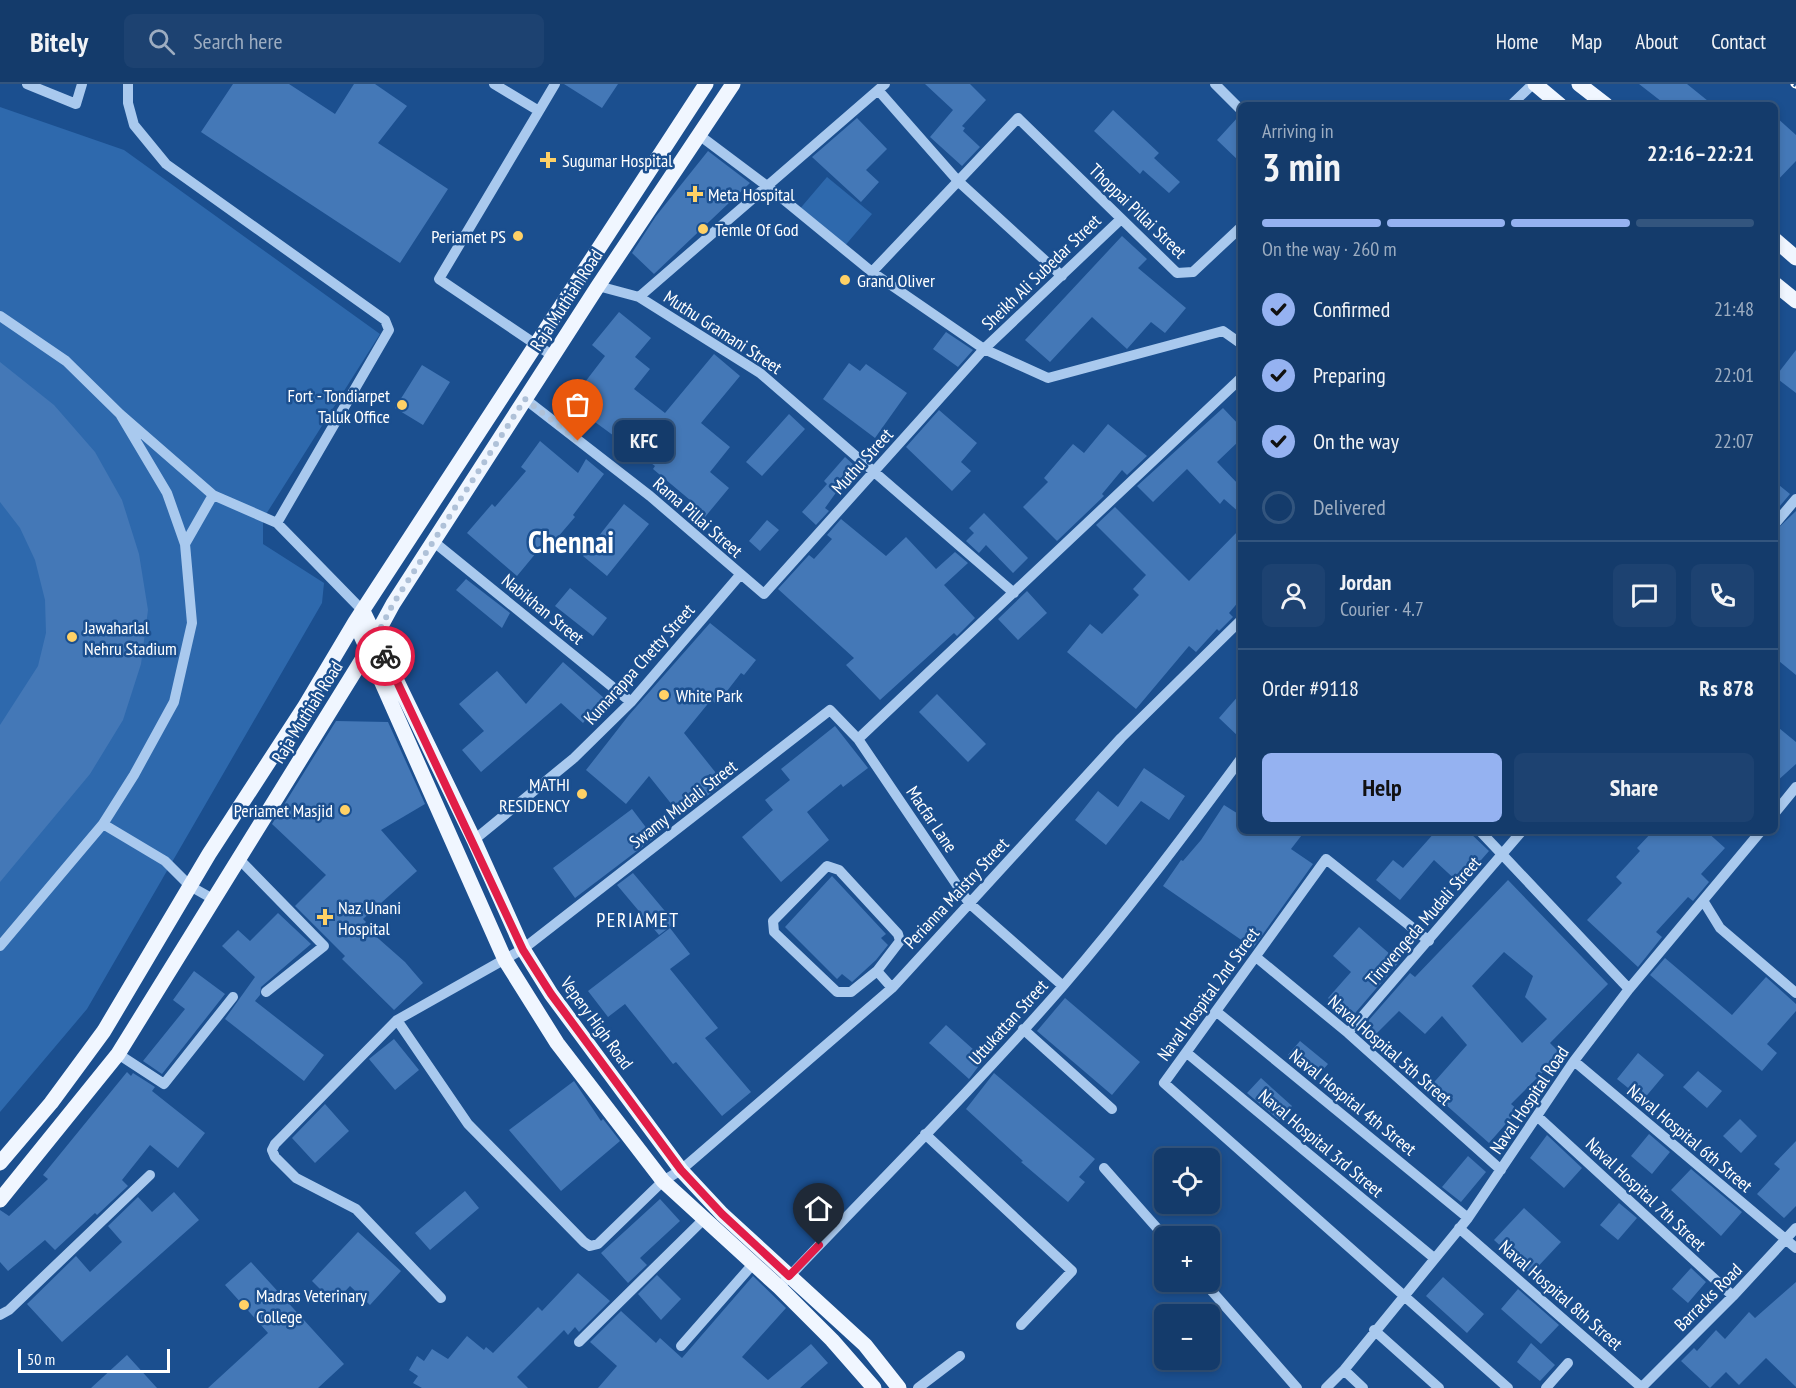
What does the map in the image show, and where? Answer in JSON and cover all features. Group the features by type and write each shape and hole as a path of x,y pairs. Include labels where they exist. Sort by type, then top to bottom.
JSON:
{"main road":[{"name":"Raja Muthiah Road","path":"0,1163 51,1103 104,1031 190,886 359,617 706,84"},
{"name":"Raja Muthiah Road","path":"0,1200 118,1054 372,643 393,604 598,286 733,84"},
{"path":"1534,84 1556,102"},
{"path":"1579,84 1602,102"},
{"path":"1778,242 1796,258"},
{"path":"1778,286 1796,301"},
{"name":"Vepery High Road","path":"359,617 474,840 523,950 581,1037 681,1170 784,1282 874,1388"},
{"name":"Vepery High Road","path":"372,643 505,960 557,1043 663,1181 753,1264 784,1282 865,1345 899,1388"}],"street":[{"path":"27,84 76,104 82,84"},
{"path":"128,84 128,103 134,125 166,164 385,320 389,330 277,523"},
{"path":"494,84 539,111"},
{"path":"553,356 439,279 555,84"},
{"path":"1215,84 1238,107"},
{"path":"1514,102 1534,84"},
{"path":"639,297 881,87 958,181 1062,276"},
{"name":"Thoppai Pillai Street","path":"958,181 1018,118 1177,273 1193,272 1238,230"},
{"path":"699,135 767,186 872,272 984,349 1048,378 1223,331 1238,342"},
{"path":"872,272 958,181"},
{"name":"Sheikh Ali Subedar Street","path":"984,349 1121,219"},
{"name":"Muthu Gramani Street","path":"598,286 639,297 760,373 1014,593"},
{"path":"0,316 66,361 120,414 213,495 277,523 359,617"},
{"name":"Muthu Street","path":"764,594 984,349"},
{"path":"858,739 1238,381"},
{"name":"Rama Pillai Street","path":"525,399 650,496 764,594"},
{"path":"0,946 103,824 134,775 174,702 192,624 184,544 167,493 120,414"},
{"path":"184,544 213,495"},
{"path":"1778,520 1796,499"},
{"name":"Nabikhan Street","path":"434,542 631,702"},
{"name":"Kumarappa Chetty Street","path":"474,840 574,758 631,702 740,574"},
{"name":"Perianna Maistry Street","path":"397,1020 468,1124 584,1242 590,1246 598,1244 663,1181 681,1170 892,988 1121,738 1238,623"},
{"name":"Swamy Mudali Street","path":"523,950 830,710 858,739"},
{"name":"Macfar Lane","path":"858,739 969,903 1063,986"},
{"name":"Uttukattan Street","path":"784,1282 1063,986 1149,883 1238,763"},
{"path":"1778,809 1796,787"},
{"path":"103,824 165,861 190,886 213,899"},
{"path":"1483,834 1629,989"},
{"name":"Tiruvengeda Mudali Street","path":"1348,1033 1520,834"},
{"name":"Naval Hospital Road","path":"1326,1388 1344,1370 1374,1330 1468,1218 1574,1061 1629,989 1759,834"},
{"path":"239,859 324,946 266,992"},
{"name":"Naval Hospital 2nd Street","path":"1405,1294 1164,1083 1326,859 1429,941"},
{"path":"827,866 839,870 898,934 900,941 898,946 877,971 851,992 837,992 774,932 773,921 827,866"},
{"path":"1704,902 1720,928 1796,993"},
{"path":"441,1298 356,1209 296,1178 275,1157 272,1150 397,1020 523,950"},
{"name":"Naval Hospital 5th Street","path":"1256,957 1348,1033 1501,1170"},
{"path":"877,971 892,988"},
{"path":"118,1054 164,1084 233,997"},
{"name":"Naval Hospital 4th Street","path":"1217,1011 1468,1218"},
{"path":"1023,1029 1112,1109"},
{"name":"Naval Hospital 3rd Street","path":"1187,1053 1434,1258"},
{"name":"Naval Hospital 6th Street","path":"1574,1061 1796,1248"},
{"name":"Naval Hospital 7th Street","path":"1537,1116 1733,1296"},
{"path":"925,1134 1072,1271 1021,1324"},
{"path":"1104,1168 1155,1226"},
{"path":"0,1315 9,1310 150,1175"},
{"path":"579,1342 704,1219"},
{"name":"Naval Hospital 8th Street","path":"1459,1228 1641,1388"},
{"name":"Barracks Road","path":"1641,1388 1733,1296 1796,1228"},
{"path":"681,1346 753,1264"},
{"path":"1213,1292 1297,1388"},
{"path":"1405,1294 1508,1388"},
{"path":"1374,1330 1439,1388"},
{"path":"918,1388 960,1356"},
{"path":"1546,1388 1568,1363"},
{"path":"1344,1370 1363,1388"}],"shaded area":[{"path":"0,107 124,150 380,334 263,519 263,544 324,583 322,603 87,1009 0,1112"},
{"path":"827,177 872,214 843,248 798,211"}],"building":[{"path":"233,84 289,84 335,114 354,84 375,84 407,106 378,143 448,189 400,263 201,132"},
{"path":"564,84 618,84 602,108"},
{"path":"925,84 970,84 986,100 962,126 965,128 963,131 980,147 962,166 930,137 953,110"},
{"path":"1639,84 1687,84 1709,102 1662,102"},
{"path":"1113,110 1159,153 1154,158 1180,182 1169,193 1143,170 1140,174 1094,131"},
{"path":"1238,117 1238,160 1217,140"},
{"path":"857,118 887,149 866,170 879,182 861,202 812,157"},
{"path":"1778,119 1796,135 1796,161 1778,180"},
{"path":"708,151 750,183 654,274 632,253 656,216"},
{"path":"1122,236 1147,259 1138,268 1186,308 1165,333 1151,322 1127,349 1092,317 1050,362 1025,340"},
{"path":"619,312 651,338 635,357 650,369 634,389 665,413 714,354 740,376 701,423 730,447 710,472 729,488 705,517 687,503 690,500 653,469 655,466 569,403 605,356 592,345"},
{"path":"946,332 973,350 958,367 933,349"},
{"path":"1796,350 1796,393 1778,379 1778,373"},
{"name":"Jawaharlal Nehru Stadium","path":"0,362 54,405 95,452 122,500 139,554 148,610 141,664 123,720 90,774 0,882 0,725 38,666 46,633 45,600 35,560 20,528 0,502"},
{"path":"849,363 860,371 866,364 907,393 875,438 823,399"},
{"path":"422,365 450,382 423,425 395,408"},
{"path":"1223,408 1238,424 1238,442 1217,462 1238,484 1238,511 1224,499 1220,504 1187,469 1153,502 1137,486"},
{"path":"939,410 977,443 961,462 971,471 952,491 906,447"},
{"path":"789,414 805,429 762,476 746,462"},
{"path":"1108,424 1147,456 1127,475 1122,470 1102,494 1104,496 1057,541 1023,507 1048,482 1044,478 1073,444 1084,453"},
{"path":"540,441 578,473 586,459 604,474 573,515 575,517 551,545 546,541 517,576 467,533 492,504 495,507 526,471 521,467"},
{"path":"845,457 855,466 825,508 829,511 816,525 802,512 827,484 824,481"},
{"path":"1778,484 1790,494 1778,508"},
{"path":"624,504 649,524 607,576 583,556"},
{"path":"1115,507 1189,581 1238,531 1238,602 1229,613 1233,617 1219,631 1217,629 1196,652 1189,646 1136,709 1067,652 1090,624 1102,634 1139,595 1133,589 1146,575 1096,525"},
{"path":"1796,511 1796,675 1778,660 1778,528"},
{"path":"984,513 1028,558 1013,573 986,545 979,553 966,541 974,533 969,528"},
{"path":"841,519 886,556 906,537 936,569 955,552 968,563 944,585 975,618 957,636 954,633 880,700 846,665 854,658 778,589 809,555 814,559 832,539 827,535"},
{"path":"767,520 779,530 760,551 749,541"},
{"path":"466,579 510,613 502,628 456,590"},
{"path":"570,588 607,618 593,636 555,606"},
{"path":"1027,591 1047,613 1018,640 998,619"},
{"path":"710,623 756,660 744,675 741,673 717,704 711,700 684,733 724,783 681,816 649,776 626,804 586,770 629,715"},
{"path":"563,662 604,698 583,723 561,703 481,772 462,750 484,731 459,704 497,671 526,704"},
{"path":"937,694 986,744 968,762 919,712"},
{"path":"1238,696 1238,736 1219,718"},
{"name":"Periamet Masjid","path":"336,721 388,722 425,804 381,830 417,871 363,919 366,922 363,925 405,962 423,983 394,1010 342,959 345,956 295,906 326,875 272,824"},
{"path":"835,726 868,768 843,787 841,784 807,812 829,840 781,882 742,837 773,810 765,800 790,780 781,769"},
{"path":"1778,727 1796,742 1796,764 1778,780"},
{"path":"1144,768 1185,796 1169,820 1141,801 1106,845 1075,820 1098,791 1118,807"},
{"path":"1224,805 1238,814 1238,834 1303,834 1291,849 1313,864 1253,948 1163,886 1181,860 1183,861 1201,840"},
{"path":"632,809 654,838 575,898 553,868"},
{"path":"1433,834 1471,834 1489,851 1460,884 1434,860 1400,900 1376,880 1393,860 1403,868"},
{"path":"1650,834 1709,834 1725,848 1701,874 1709,882 1693,901 1688,897 1656,932 1662,937 1638,967 1587,920 1622,883 1616,877 1640,851 1637,848"},
{"path":"633,873 675,923 659,935 617,885"},
{"path":"832,876 886,934 881,938 888,945 876,960 852,982 842,974 837,979 785,927"},
{"path":"1508,880 1608,984 1550,1043 1561,1054 1511,1104 1518,1110 1489,1143 1428,1089 1467,1045 1442,1016 1425,1034 1399,1011 1372,1038 1361,1029 1410,973 1415,977","holes":["1504,952 1533,976 1525,997 1547,1019 1522,1043 1472,986"]},
{"path":"278,913 311,944 261,987 260,995 255,1001 324,1055 304,1081 225,1019 255,977 222,946 238,930 250,941"},
{"path":"1359,927 1399,962 1350,1019 1328,998 1351,972 1333,956"},
{"path":"670,928 690,954 670,969 718,1028 705,1038 751,1092 722,1116 676,1062 673,1064 625,1004 608,1017 588,991"},
{"path":"1665,958 1732,1015 1766,977 1796,1004 1796,1011 1767,1044 1777,1053 1762,1071 1650,975"},
{"path":"194,971 225,994 162,1074 143,1061 185,1009 173,1000"},
{"path":"1065,998 1140,1062 1112,1095 1037,1031"},
{"path":"946,1025 984,1059 969,1079 929,1043"},
{"path":"394,1039 419,1070 395,1090 369,1059"},
{"path":"1300,1041 1328,1064 1316,1078 1288,1055"},
{"path":"1638,1053 1664,1075 1643,1100 1617,1079"},
{"path":"1698,1071 1722,1091 1707,1108 1683,1087"},
{"path":"127,1072 131,1076 133,1073 155,1087 152,1091 205,1133 178,1168 150,1145 122,1180 128,1186 97,1215 95,1213 55,1250 45,1240 8,1271 0,1262 0,1210 9,1216 48,1179 43,1175"},
{"path":"994,1073 1095,1159 1079,1177 1085,1182 1068,1202 1021,1162 1023,1161 966,1109"},
{"path":"1261,1078 1292,1106 1279,1120 1247,1093"},
{"path":"574,1081 601,1121 603,1119 620,1141 561,1191 509,1130"},
{"path":"325,1104 349,1131 315,1163 292,1138"},
{"path":"1740,1119 1757,1136 1741,1153 1723,1136"},
{"path":"1649,1134 1670,1152 1652,1174 1631,1156"},
{"path":"1547,1135 1582,1168 1564,1188 1530,1158"},
{"path":"1796,1141 1796,1206 1784,1218 1757,1194 1780,1169 1774,1164"},
{"path":"1468,1156 1486,1172 1461,1202 1442,1187"},
{"path":"1691,1169 1742,1212 1721,1236 1671,1190"},
{"path":"465,1191 479,1208 430,1250 415,1233"},
{"path":"174,1192 199,1220 62,1342 27,1304 76,1256 90,1272 122,1242 108,1226 138,1197 152,1212"},
{"path":"660,1199 680,1221 640,1258 647,1265 628,1283 601,1253"},
{"path":"1619,1203 1637,1218 1618,1240 1600,1225"},
{"path":"1524,1208 1561,1242 1531,1274 1494,1240"},
{"path":"358,1232 401,1271 370,1305 350,1286 334,1303 312,1281"},
{"path":"251,1262 344,1364 318,1388 208,1388 268,1333 225,1285"},
{"path":"1691,1268 1706,1282 1688,1303 1672,1289"},
{"path":"578,1273 610,1301 579,1332 575,1327 568,1335 564,1330 517,1377 528,1388 422,1388 413,1383 418,1376 409,1370 417,1356 424,1361 432,1349 448,1359 467,1336 484,1350 486,1347 493,1353 538,1307 542,1311"},
{"path":"657,1275 681,1299 661,1320 638,1294"},
{"path":"753,1276 786,1308 742,1357 768,1380 811,1344 828,1363 800,1388 598,1388 617,1366 590,1342 621,1311 656,1343 660,1338 682,1358"},
{"path":"1443,1277 1484,1314 1467,1333 1426,1296"},
{"path":"1796,1282 1796,1387 1766,1358 1739,1385 1726,1372 1710,1388 1681,1361 1694,1348 1697,1351 1716,1330 1725,1339 1749,1312 1755,1318"},
{"path":"1518,1289 1559,1325 1541,1344 1501,1309"},
{"path":"1531,1343 1555,1365 1540,1381 1517,1362"},
{"path":"127,1355 157,1388 91,1388"}],"way so far":[{"path":"385,656 376,637 393,604 525,399 578,441"}],"place":[{"name":"Sugumar Hospital","path":"548,160"},
{"name":"Meta Hospital","path":"695,194"},
{"name":"Temle Of God","path":"703,229"},
{"name":"Periamet PS","path":"518,236"},
{"name":"Grand Oliver","path":"845,280"},
{"name":"Fort - Tondiarpet Taluk Office","path":"402,405"},
{"name":"KFC","path":"578,441"},
{"name":"Jawaharlal Nehru Stadium","path":"72,637"},
{"name":"White Park","path":"664,695"},
{"name":"MATHI RESIDENCY","path":"582,794"},
{"name":"Periamet Masjid","path":"345,810"},
{"name":"Naz Unani Hospital","path":"325,917"},
{"name":"Madras Veterinary College","path":"244,1305"}],"district":[{"name":"Chennai","path":"571,541"},
{"name":"PERIAMET","path":"638,920"}],"route":[{"path":"385,656 474,840 523,950 581,1037 681,1170 722,1214 789,1276 819,1245"}]}
